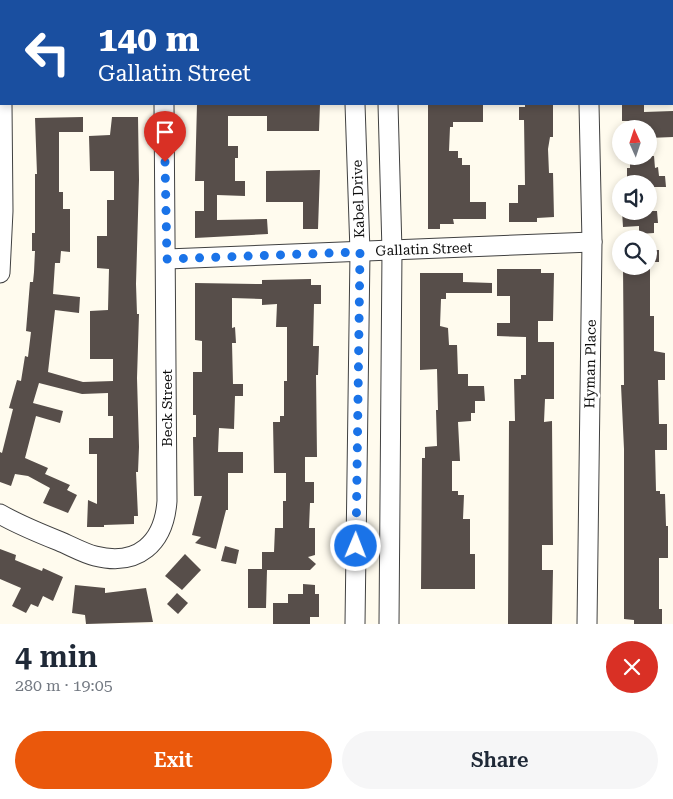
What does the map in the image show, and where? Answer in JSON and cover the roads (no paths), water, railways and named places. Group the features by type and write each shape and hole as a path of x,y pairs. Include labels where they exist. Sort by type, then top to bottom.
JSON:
{"street":[{"path":"0,274 4,211 2,105"},
{"name":"Beck Street","path":"0,514 22,526 95,556 126,558 136,555 145,551 158,535 166,514 168,501 164,105"},
{"name":"Kabel Drive","path":"355,105 360,252 355,624"},
{"path":"388,105 392,250 389,624"},
{"name":"Hyman Place","path":"588,624 592,242 589,105"},
{"name":"Gallatin Street","path":"167,259 592,242"}]}
